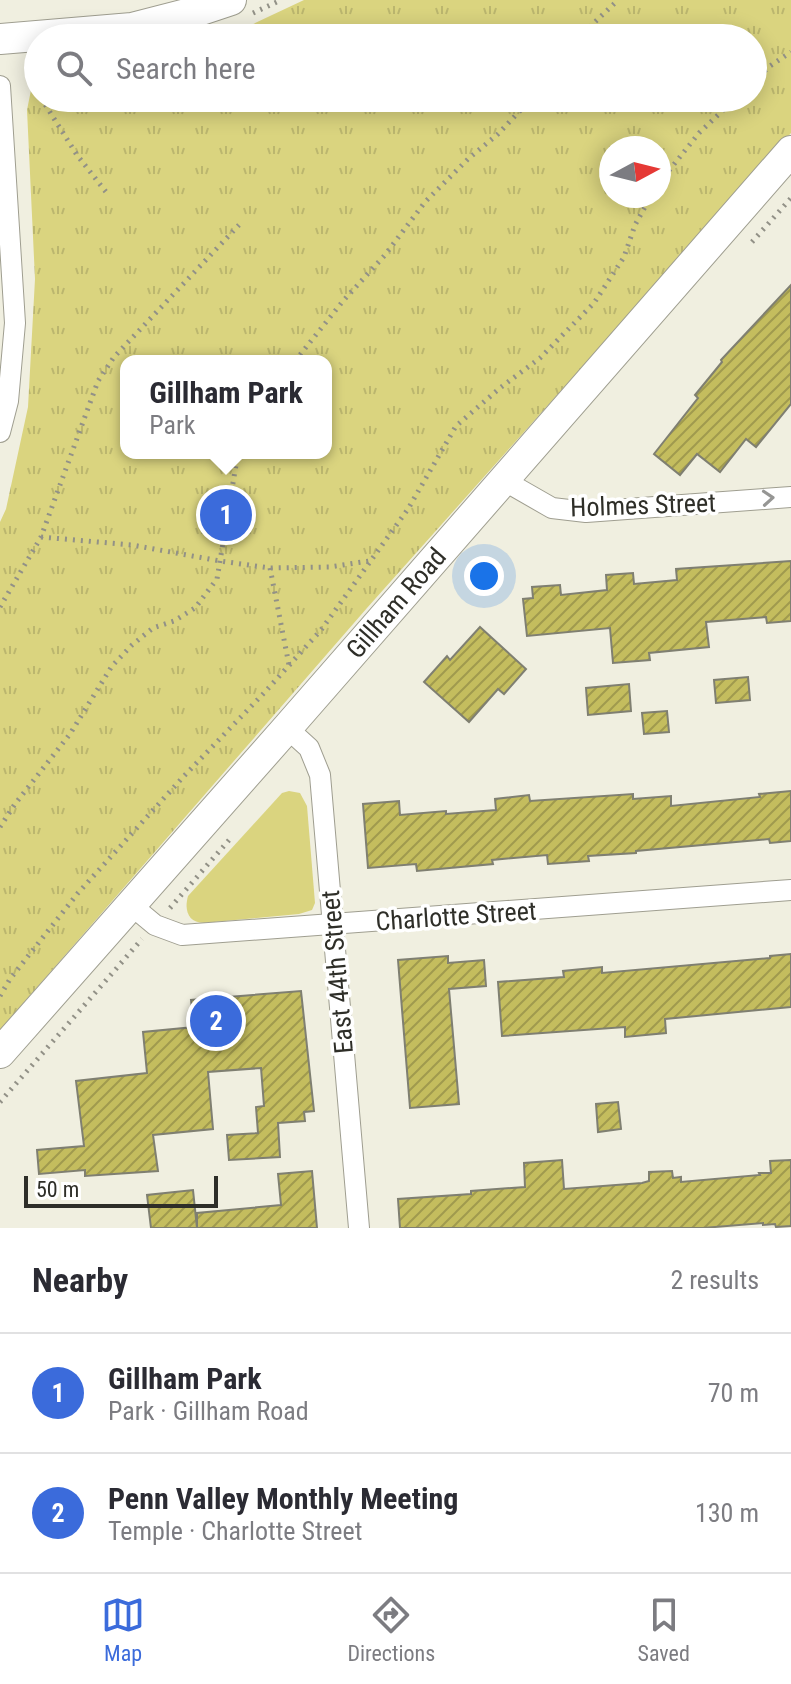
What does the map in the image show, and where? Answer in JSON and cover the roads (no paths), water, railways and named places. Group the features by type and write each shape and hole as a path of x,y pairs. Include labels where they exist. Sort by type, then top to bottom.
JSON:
{"main road":[{"path":"148,24 231,0"},
{"path":"0,39 24,37"},
{"name":"Gillham Road","path":"0,1053 791,151"}],"street":[{"path":"0,86 15,323 8,401 0,432"},
{"name":"Holmes Street","path":"503,480 552,508 586,512 791,497"},
{"name":"East 44th Street","path":"287,728 309,748 320,775 359,1228"},
{"name":"Charlotte Street","path":"131,905 155,925 182,935 791,890"}],"place":[{"name":"Gillham Park","path":"226,515"},
{"name":"Penn Valley Monthly Meeting","path":"216,1021"}]}
